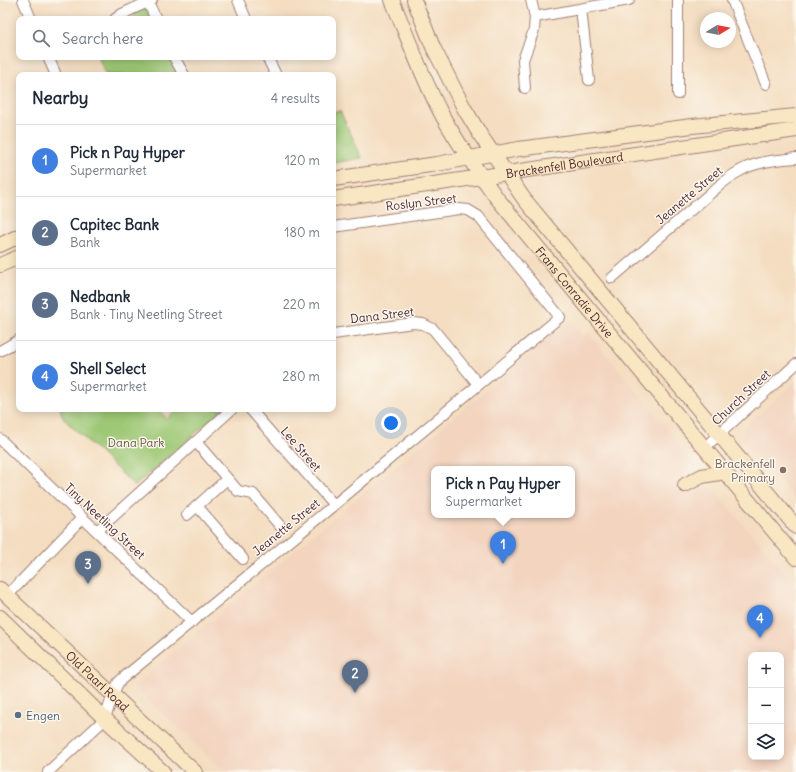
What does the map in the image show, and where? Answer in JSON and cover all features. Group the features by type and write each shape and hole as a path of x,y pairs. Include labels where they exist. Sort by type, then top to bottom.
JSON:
{"street":[{"path":"23,0 30,16"},
{"path":"238,0 245,16"},
{"name":"Frans Conradie Drive","path":"392,0 431,92 453,134 499,201 796,558"},
{"name":"Frans Conradie Drive","path":"414,0 433,47 449,80 493,154 524,199 796,527"},
{"path":"525,88 523,60 534,30 535,17 531,0"},
{"path":"535,17 629,0"},
{"path":"678,0 678,94"},
{"path":"732,0 766,84"},
{"path":"119,16 150,1 155,16"},
{"path":"580,9 589,80"},
{"path":"49,60 55,72"},
{"path":"176,60 182,72"},
{"path":"268,60 274,72"},
{"name":"Brackenfell Boulevard","path":"336,179 493,154 519,148 692,126 796,116"},
{"name":"Brackenfell Boulevard","path":"336,199 796,130"},
{"name":"Jeanette Street","path":"612,278 720,184 739,171 770,161 796,158"},
{"name":"Roslyn Street","path":"336,227 459,209 468,210 478,216 560,316"},
{"path":"0,245 16,237"},
{"path":"0,266 16,258"},
{"name":"Jeanette Street","path":"105,719 112,694 118,683 123,678 334,506 560,316"},
{"name":"Dana Street","path":"336,334 413,323 423,324 433,329 478,384"},
{"path":"0,351 16,342"},
{"name":"Church Street","path":"704,448 796,364"},
{"path":"97,531 229,412"},
{"name":"Lee Street","path":"253,412 334,506"},
{"name":"Tiny Neetling Street","path":"0,439 192,622"},
{"path":"196,442 227,480 238,491 253,494 281,527"},
{"path":"685,485 702,476 725,472"},
{"path":"187,515 227,480"},
{"path":"197,506 243,559"},
{"path":"4,593 82,518"},
{"name":"Old Paarl Road","path":"4,593 194,772"},
{"name":"Old Paarl Road","path":"0,617 105,719 163,772"},
{"path":"48,772 105,719"}],"shaded area":[{"path":"570,320 584,336 588,333 667,428 707,483 796,585 796,772 225,772 133,686"},
{"name":"Brackenfell Primary","path":"796,381 796,501 743,439 744,427"}],"green space":[{"path":"145,8 149,16 134,16 134,13"},
{"path":"99,60 170,60 176,72 105,72"},
{"path":"340,111 362,158 336,162 336,112"},
{"name":"Dana Park","path":"61,412 161,412 167,419 174,412 220,412 135,486 63,418"}],"place":[{"name":"Brackenfell Primary","path":"783,470"},
{"name":"Pick n Pay Hyper","path":"503,564"},
{"name":"Nedbank","path":"88,584"},
{"name":"Shell Select","path":"760,638"},
{"name":"Capitec Bank","path":"355,693"},
{"name":"Engen","path":"18,715"}]}
